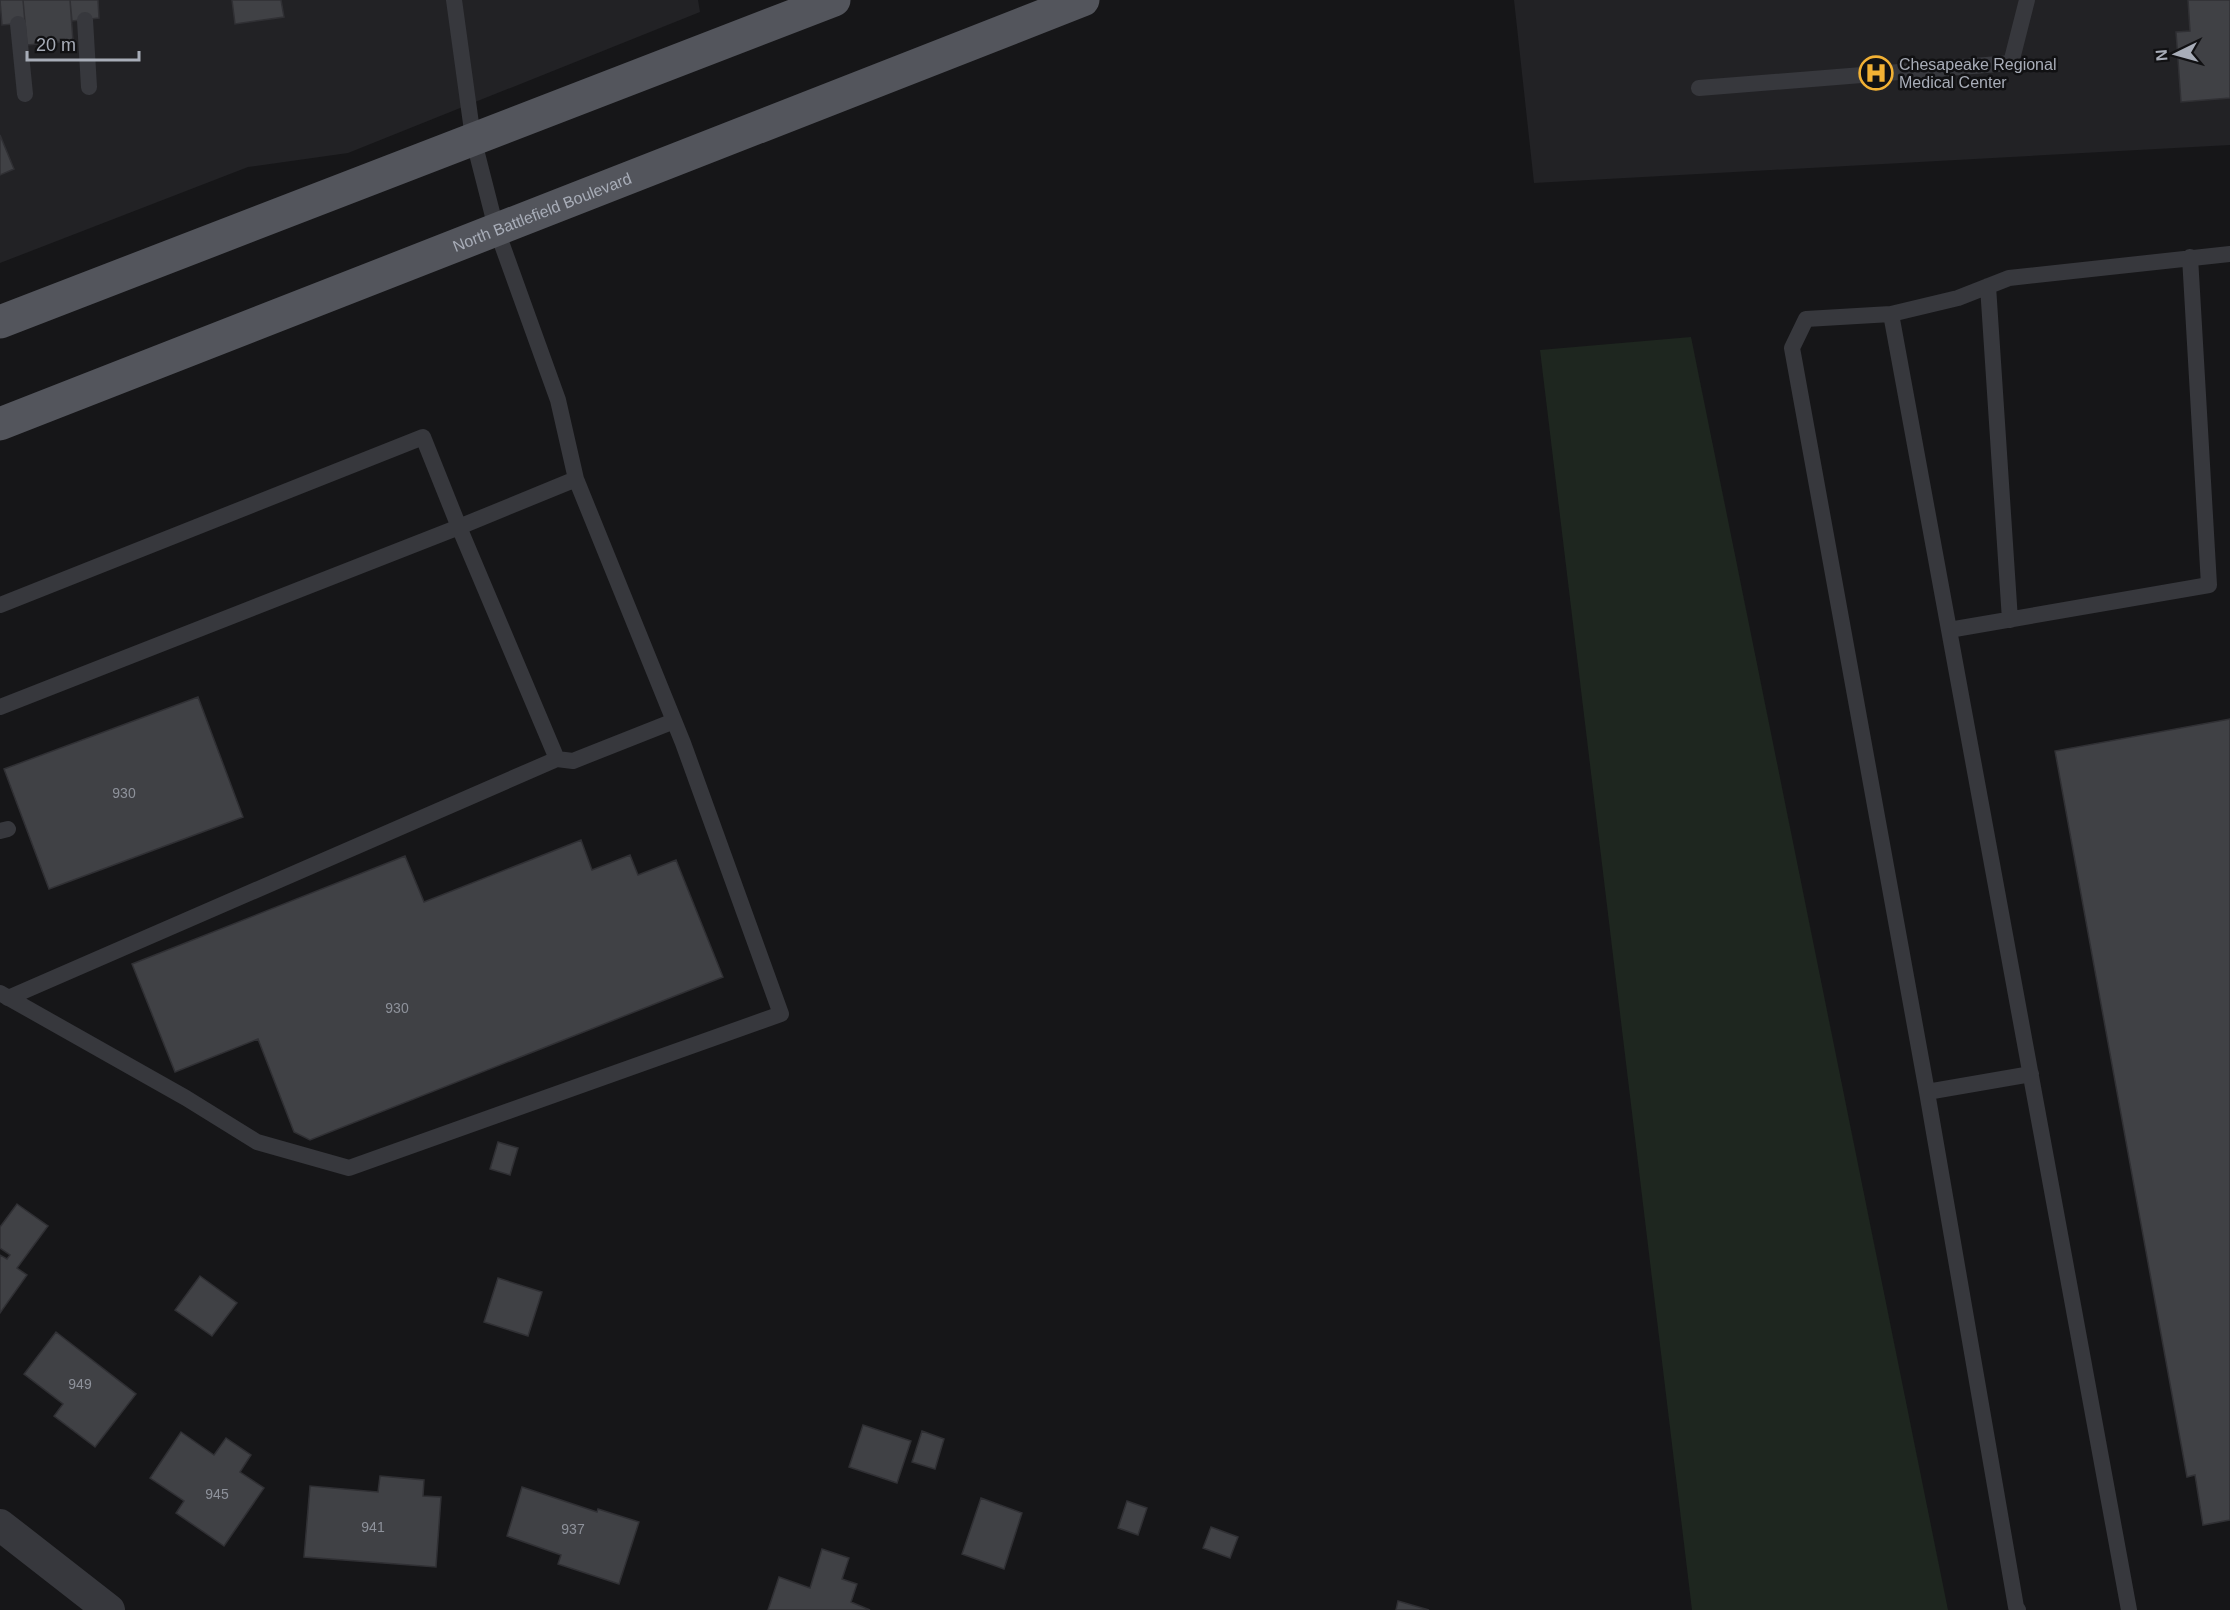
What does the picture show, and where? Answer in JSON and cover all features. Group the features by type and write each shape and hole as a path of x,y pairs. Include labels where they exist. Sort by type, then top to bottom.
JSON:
{"main road":[{"path":"0,321 834,0"},
{"name":"North Battlefield Boulevard","path":"0,424 495,228 1083,0"}],"street":[{"path":"0,1525 108,1610"}],"lane":[{"path":"4,995 186,1098 257,1142 349,1168 781,1014 674,722 576,479 558,400 495,228 472,138 454,0"},
{"path":"1700,88 2011,63 2027,0"},
{"path":"85,20 89,87"},
{"path":"18,24 26,94"},
{"path":"2018,1610 2013,1595 1927,1092 1792,348 1806,318 1891,314 1959,298 2009,278 2230,254"},
{"path":"1949,630 2209,585 2190,257"},
{"path":"1988,286 2010,620"},
{"path":"1891,314 2129,1610"},
{"path":"0,605 423,437 557,759"},
{"path":"0,707 576,479"},
{"path":"4,995 557,759 573,761 674,722"},
{"path":"1927,1092 2031,1074"}],"shaded area":[{"path":"0,0 698,0 700,12 348,153 248,167 0,263"},
{"name":"Chesapeake Regional Medical Center","path":"1514,0 2230,0 2230,145 1534,183"},
{"path":"1691,337 1948,1610 1692,1610 1540,350"}],"building":[{"path":"0,0 23,0 25,23 2,25"},
{"path":"23,0 70,0 73,41 27,45"},
{"path":"70,0 98,0 99,18 72,21"},
{"path":"232,0 281,0 284,17 235,24"},
{"path":"2188,0 2230,0 2230,98 2181,102 2176,32 2190,31"},
{"path":"0,135 14,169 0,175"},
{"path":"198,697 243,817 49,889 4,769"},
{"path":"2230,719 2230,1520 2203,1525 2195,1475 2187,1477 2055,751"},
{"path":"581,840 592,870 630,855 638,875 676,860 723,977 310,1140 294,1132 258,1039 175,1072 132,964 405,856 424,902"},
{"path":"498,1142 518,1148 510,1175 490,1169"},
{"path":"17,1204 48,1226 17,1268 27,1275 0,1313 0,1255 7,1259 10,1255 0,1248 0,1227"},
{"path":"200,1276 237,1303 212,1336 175,1310"},
{"path":"498,1278 542,1292 528,1336 484,1322"},
{"path":"56,1332 136,1394 95,1447 54,1416 63,1404 24,1374"},
{"path":"863,1425 911,1441 897,1483 849,1467"},
{"path":"922,1431 944,1439 935,1469 912,1462"},
{"path":"181,1432 214,1455 226,1438 251,1455 240,1472 264,1488 224,1546 176,1513 184,1501 150,1478"},
{"path":"380,1476 424,1480 423,1496 441,1497 436,1567 304,1557 310,1486 378,1492"},
{"path":"522,1487 597,1512 598,1509 639,1522 619,1584 558,1564 561,1555 507,1536"},
{"path":"981,1498 1022,1513 1004,1569 962,1554"},
{"path":"1127,1501 1147,1508 1138,1535 1118,1528"},
{"path":"1211,1527 1238,1537 1230,1558 1203,1548"},
{"path":"822,1549 849,1558 842,1579 857,1584 851,1602 870,1610 768,1610 779,1577 810,1588"},
{"path":"1398,1601 1429,1610 1396,1610"}],"place":[{"name":"Chesapeake Regional Medical Center","path":"1876,73"}]}
